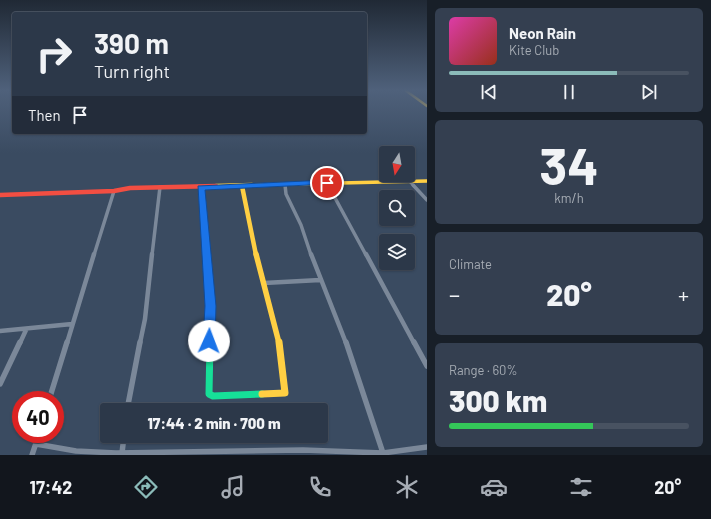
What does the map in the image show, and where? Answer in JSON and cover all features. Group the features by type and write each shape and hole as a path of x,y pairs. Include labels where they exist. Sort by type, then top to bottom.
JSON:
{"main road":[{"path":"415,182 427,181"},
{"path":"0,195 114,191 130,188 160,187 410,182"},
{"path":"201,187 210,306 209,394 213,396 286,392 281,351 253,242 242,186"}],"street":[{"path":"410,182 427,200"},
{"path":"327,183 427,366"},
{"path":"285,184 286,194 300,220 320,280 340,324 383,453"},
{"path":"128,403 145,319 160,187"},
{"path":"52,391 114,191"},
{"path":"264,283 320,280"},
{"path":"0,331 26,330 72,324"},
{"path":"0,384 26,330"},
{"path":"122,453 123,443"},
{"path":"32,455 36,444 93,454 303,452 398,453 427,448"}],"traffic: fast":[{"path":"201,187 210,306 209,394 213,396 262,394"}],"traffic: slow":[{"path":"216,186 427,181"},
{"path":"242,186 253,242 281,351 285,393 262,394"}],"traffic: jam":[{"path":"0,195 114,191 130,188 216,186"}],"route":[{"path":"209,341 210,306 201,187 327,183"}]}
